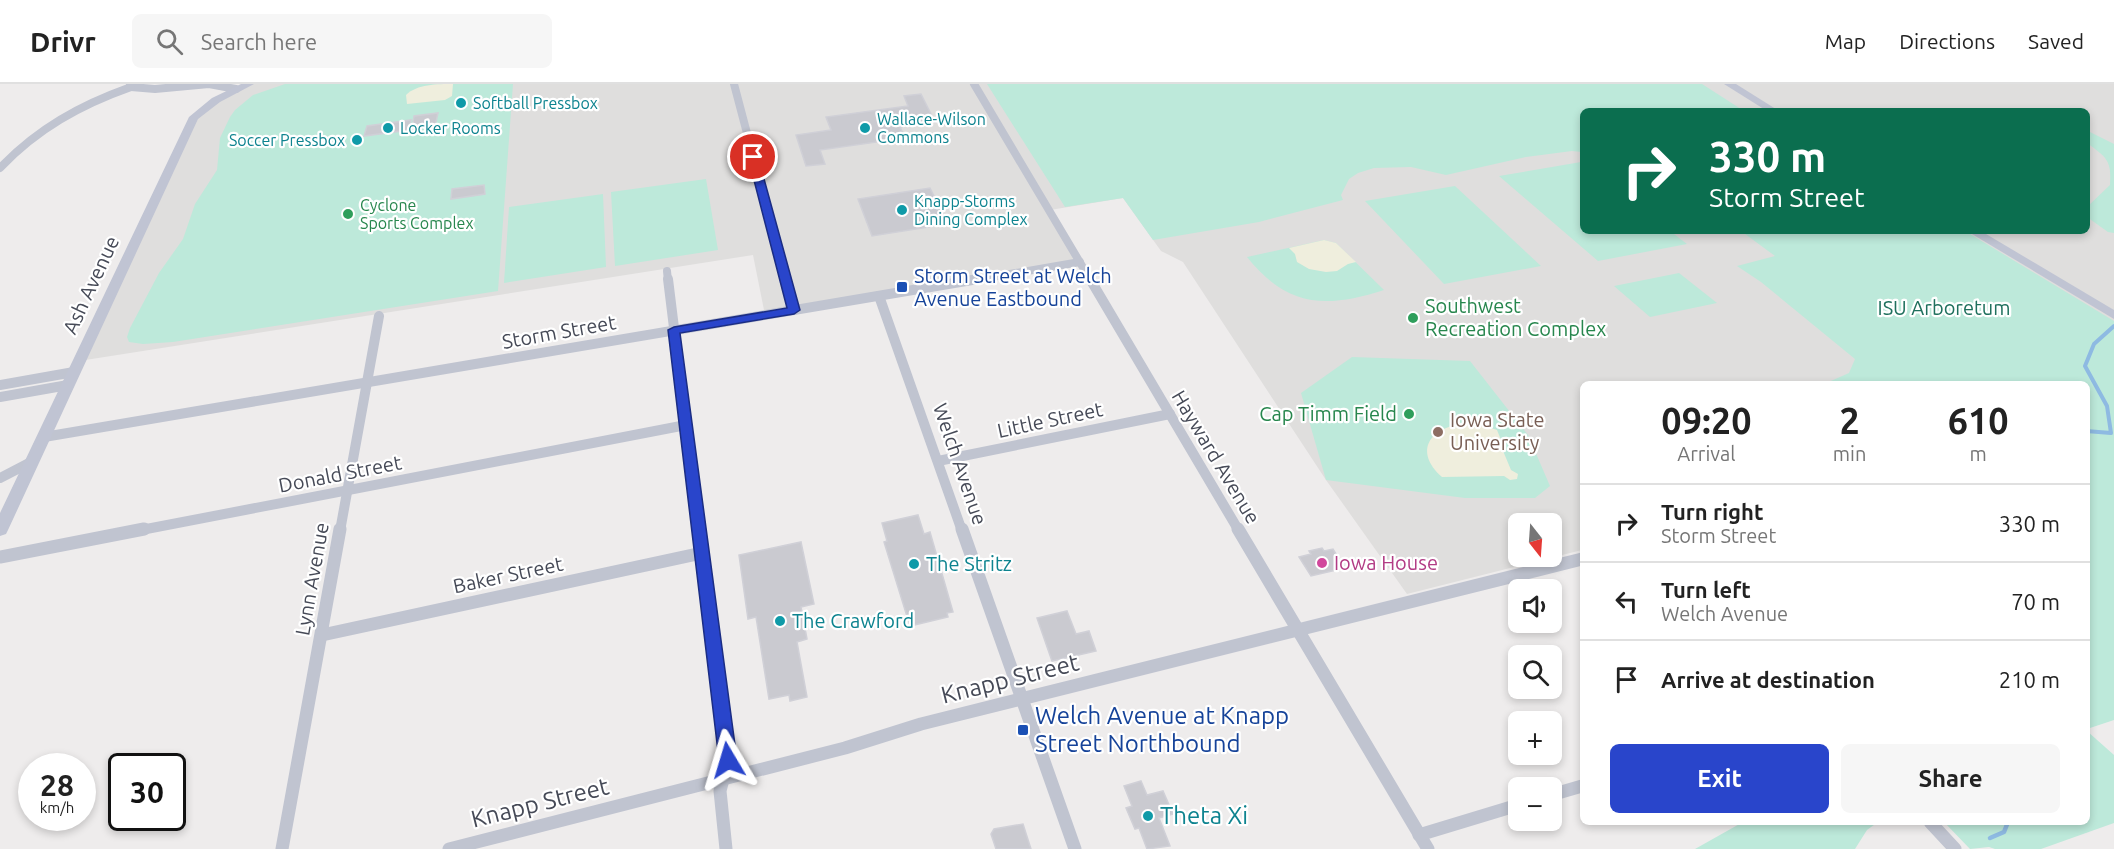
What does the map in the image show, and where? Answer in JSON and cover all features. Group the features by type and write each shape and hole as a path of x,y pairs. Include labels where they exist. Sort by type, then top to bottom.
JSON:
{"street":[{"path":"0,168 15,151 54,121 91,101 130,85 155,88 209,84 236,89"},
{"name":"Ash Avenue","path":"0,530 5,508 33,461 194,117 209,104 249,84"},
{"path":"735,84 794,310"},
{"name":"Hayward Avenue","path":"974,84 1428,849"},
{"path":"1729,84 1769,108"},
{"path":"1978,234 2114,315"},
{"name":"Storm Street","path":"44,438 1080,262"},
{"path":"667,271 728,760 720,791 726,849"},
{"name":"Welch Avenue","path":"879,297 1075,849"},
{"name":"Lynn Avenue","path":"282,849 379,316"},
{"path":"0,385 71,379"},
{"path":"0,397 71,379"},
{"name":"Little Street","path":"938,461 1170,414"},
{"name":"Donald Street","path":"0,557 686,425"},
{"path":"0,478 33,461"},
{"name":"Baker Street","path":"322,635 702,553"},
{"name":"Knapp Street","path":"449,849 845,748 892,732 1580,560"},
{"path":"1562,792 1580,787"},
{"path":"1419,834 1508,808"},
{"path":"1933,825 1955,849"}],"shaded area":[{"name":"Iowa State University","path":"249,84 2114,84 2114,698 2090,429 2090,381 1580,381 1580,551 1562,555 1562,513 1508,513 1508,567 1514,567 1407,594 1326,480 1183,262 1161,251 1123,198 1050,210 1080,262 765,315 753,255 79,361 194,117"}],"green space":[{"name":"Cyclone Sports Complex","path":"285,84 513,84 498,291 173,342 143,344 129,342 127,337 130,328 159,273 183,239 195,204 217,170 220,138 230,117 253,95"},
{"path":"987,84 1702,84 1739,108 1580,108 1580,152 1526,157 1446,175 1411,167 1374,168 1358,173 1349,179 1341,195 1343,200 1259,222 1153,240 1123,198 1065,207"},
{"path":"2090,132 2114,144 2114,233 2108,232 2090,219 2090,204 2110,185 2109,164 2090,145"},
{"path":"1580,162 1580,234 1674,234 1687,244 1598,261 1499,176"},
{"path":"706,179 718,250 615,266 611,192"},
{"path":"1455,186 1541,266 1444,284 1365,201"},
{"path":"603,194 606,267 504,283 509,207"},
{"name":"ISU Arboretum","path":"1745,234 1970,234 2114,321 2114,720 2090,728 2090,381 1831,381 1849,373 1855,359 1761,282 1737,266 1775,256"},
{"path":"1324,240 1336,243 1384,290 1343,300 1308,299 1277,286 1247,257"},
{"path":"1679,273 1717,303 1650,317 1614,286"},
{"name":"Cap Timm Field","path":"1352,357 1470,361 1528,435 1550,486 1535,498 1465,498 1326,480 1301,393"},
{"path":"2090,734 2114,755 2114,823 2041,849 1989,847 1970,849 1947,825 2090,825"},
{"path":"1738,825 1874,825 1867,830 1855,849 1695,849"}],"sand":[{"path":"453,84 452,96 445,100 407,104 406,95 411,91 421,87"},
{"path":"1324,240 1336,243 1356,262 1337,271 1309,269 1297,262 1295,254 1289,248"},
{"path":"1464,424 1497,430 1511,470 1518,474 1517,479 1510,480 1504,476 1442,477 1428,458 1429,442 1442,430"}],"building":[{"path":"921,94 935,122 900,127 905,138 820,150 825,164 806,166 796,135 831,130 826,117 908,106 904,96"},
{"path":"438,113 435,126 412,129 414,116"},
{"name":"Locker Rooms","path":"411,120 409,130 364,136 367,126"},
{"path":"484,185 485,194 451,199 452,189"},
{"name":"Knapp-Storms Dining Complex","path":"930,188 948,224 872,236 858,199"},
{"name":"The Stritz","path":"918,515 924,534 930,532 953,612 947,613 948,617 910,626 884,542 887,541 882,523"},
{"name":"The Crawford","path":"801,542 814,604 801,607 807,639 797,642 807,697 790,701 789,695 769,699 756,617 748,619 739,555"},
{"name":"Iowa House","path":"1322,548 1324,551 1333,549 1345,568 1311,576 1299,557 1311,554 1309,551"},
{"path":"1067,611 1076,634 1089,631 1096,651 1052,661 1037,618"},
{"name":"Theta Xi","path":"1141,781 1147,795 1163,791 1173,814 1159,818 1170,846 1147,849 1139,828 1135,829 1126,808 1132,806 1124,786"},
{"path":"1023,824 1031,849 996,849 991,834 994,829"}],"waterway":[{"path":"2090,431 2111,433 2107,406 2085,366 2094,344 2114,326"},
{"path":"1990,838 2004,832 2007,825"}],"place":[{"name":"Softball Pressbox","path":"461,103"},
{"name":"Locker Rooms","path":"388,128"},
{"name":"Wallace-Wilson Commons","path":"865,128"},
{"name":"Soccer Pressbox","path":"357,140"},
{"name":"Knapp-Storms Dining Complex","path":"902,210"},
{"name":"Cyclone Sports Complex","path":"348,214"},
{"name":"Storm Street at Welch Avenue Eastbound","path":"902,287"},
{"name":"Southwest Recreation Complex","path":"1413,318"},
{"name":"Cap Timm Field","path":"1409,414"},
{"name":"Iowa State University","path":"1438,432"},
{"name":"Iowa House","path":"1322,563"},
{"name":"The Stritz","path":"914,564"},
{"name":"The Crawford","path":"780,621"},
{"name":"Welch Avenue at Knapp Street Northbound","path":"1023,730"},
{"name":"Theta Xi","path":"1148,816"}],"route":[{"path":"728,760 674,330 794,310 753,157"}]}
